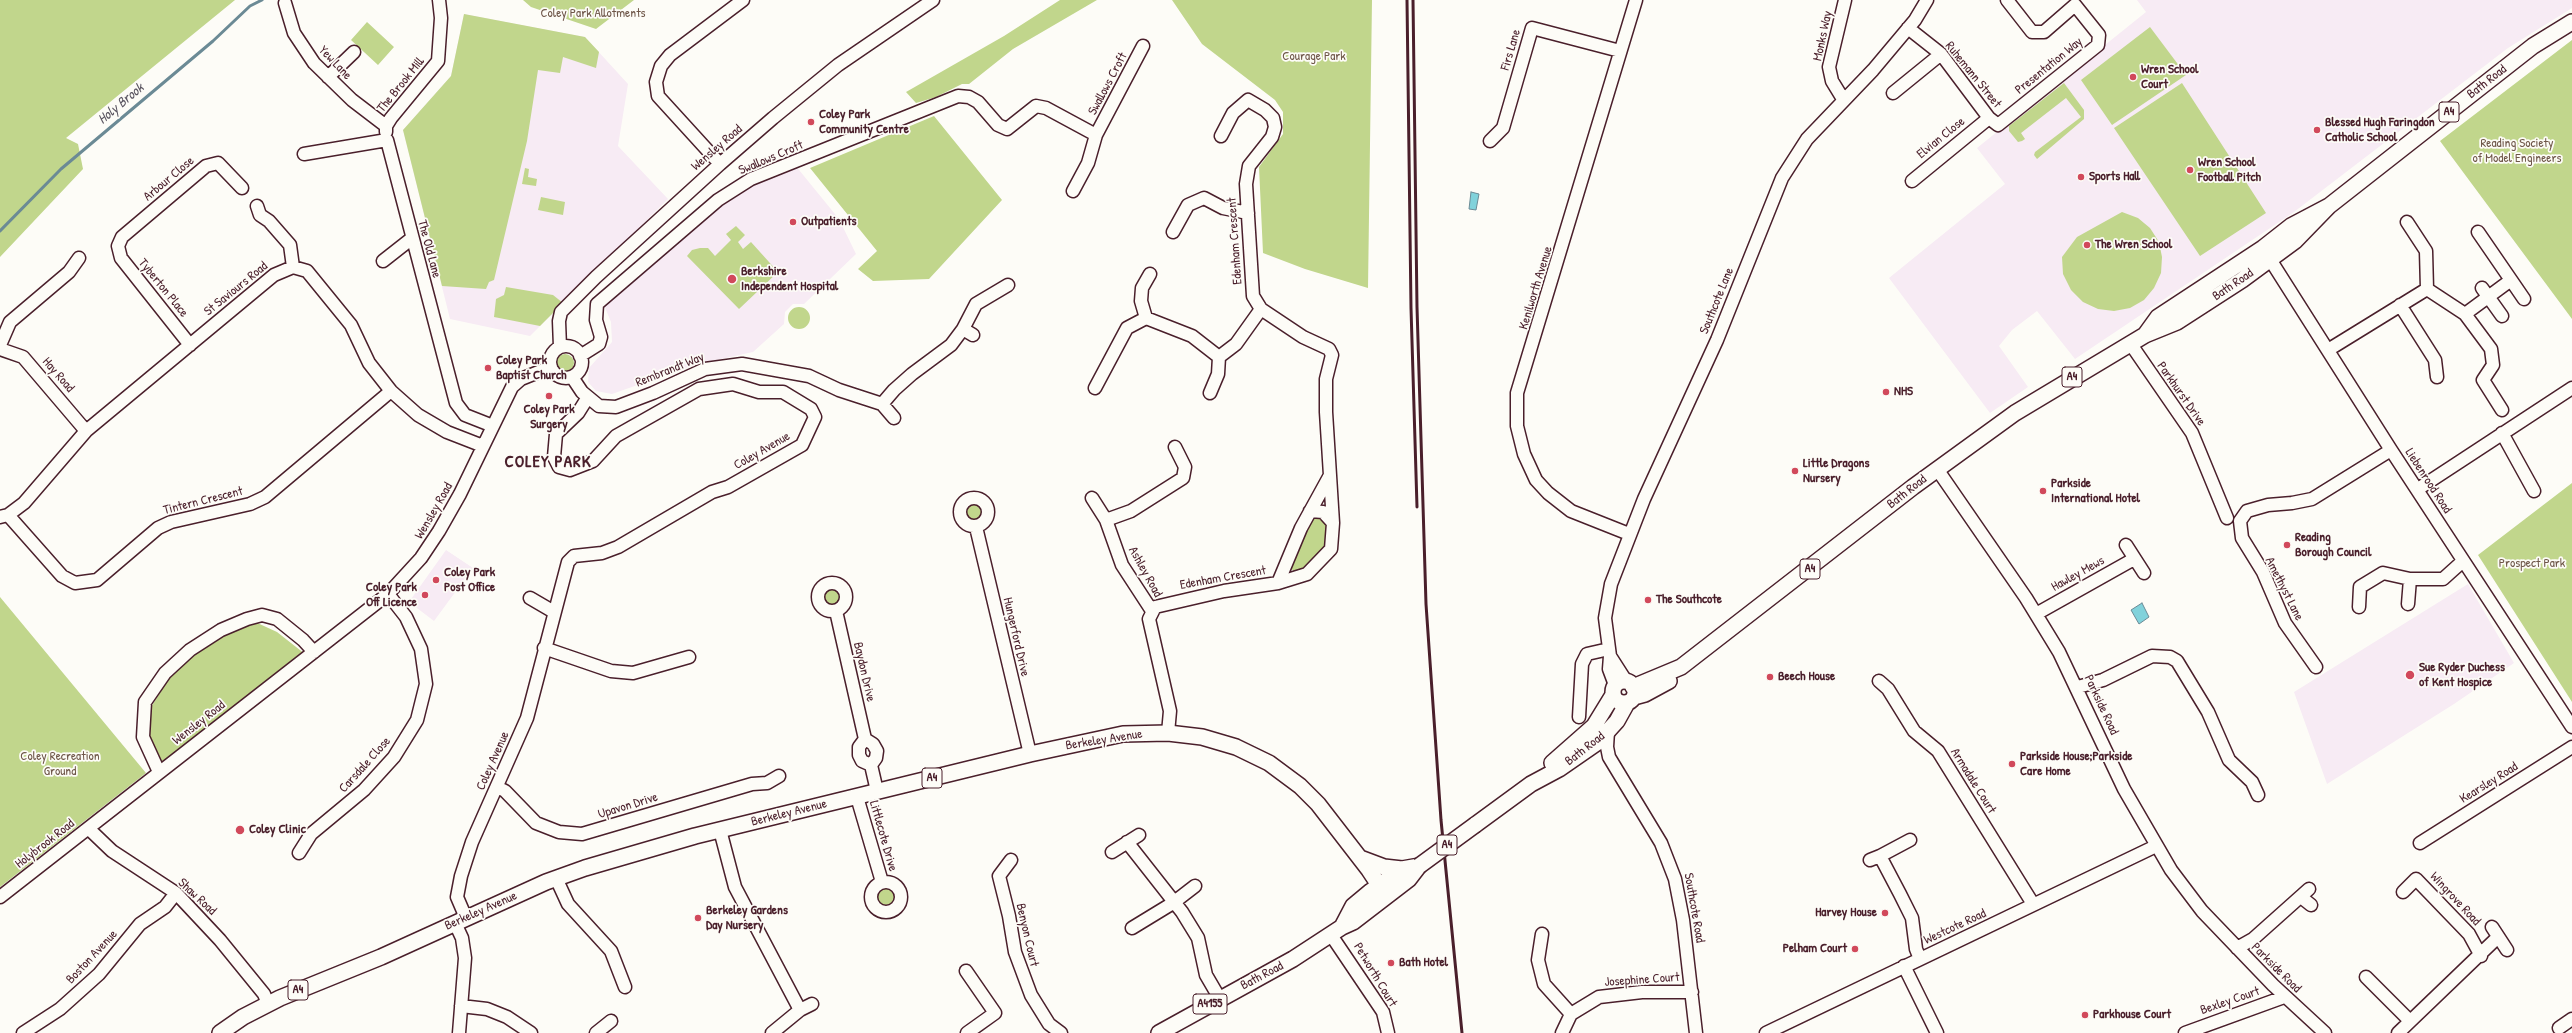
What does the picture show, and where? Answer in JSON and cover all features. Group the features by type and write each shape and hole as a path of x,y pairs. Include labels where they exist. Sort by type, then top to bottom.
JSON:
{"main road":[{"name":"Bath Road","path":"1531,784 1594,726 1625,691 1681,667 1937,469 2015,413 2145,335 2158,318 2266,254 2292,226 2329,206 2532,46 2572,22"},
{"name":"Bath Road","path":"1163,1032 1293,959 1353,922 1377,892 1419,866 1531,784 1586,750 1608,731 1623,711 1625,691"},
{"name":"Berkeley Avenue","path":"220,1033 268,1004 556,878 665,844 720,830 1030,754 1123,734 1168,733 1202,737 1227,744 1269,763 1310,796 1355,853 1377,892"},
{"name":"A4","path":"1355,853 1384,867 1406,874"}],"street":[{"name":"The Brook Mill","path":"386,140 386,126 438,60 441,18 439,0"},
{"path":"720,164 658,96 656,82 661,66 670,55 743,0"},
{"name":"Wensley Road","path":"560,347 559,321 561,312 720,164 838,65 932,0"},
{"name":"Kenilworth Avenue","path":"1629,534 1571,511 1548,493 1536,480 1527,460 1517,426 1518,393 1609,97 1620,50 1636,0"},
{"name":"Monks Way","path":"1843,99 1832,82 1829,66 1844,0"},
{"name":"Southcote Lane","path":"1625,691 1609,670 1610,653 1606,603 1629,534 1717,340 1782,178 1807,139 1843,99 1873,70 1908,28 1927,0"},
{"name":"Presentation Way","path":"1994,121 2098,45 2099,35 2078,3 2044,32 2032,32 2007,0"},
{"name":"Yew Lane","path":"286,3 288,20 294,33 314,63 352,100 386,126"},
{"name":"Firs Lane","path":"1490,141 1503,128 1532,28 1620,50"},
{"name":"Ruhemann Street","path":"1908,28 1941,54 1994,121"},
{"name":"Swallows Croft","path":"1073,191 1088,163 1096,135 1143,46"},
{"path":"328,77 354,52"},
{"path":"1893,93 1941,54"},
{"name":"Swallows Croft","path":"580,356 600,344 602,337 596,320 596,304 718,200 751,179 958,96 969,97 978,102 998,125 1008,128 1036,106 1046,108 1096,135"},
{"name":"Edenham Crescent","path":"1152,611 1162,604 1278,582 1307,574 1317,566 1331,549 1333,523 1329,477 1326,379 1332,355 1329,349 1303,337 1261,309 1253,296 1246,184 1249,166 1272,137 1275,127 1272,118 1265,110 1248,100 1233,113 1221,136"},
{"name":"Elvian Close","path":"1912,181 1994,121"},
{"path":"304,154 386,140"},
{"name":"The Old Lane","path":"386,140 411,239 456,403 465,414 493,426"},
{"name":"Arbour Close","path":"118,246 122,237 206,166 218,163 242,188"},
{"path":"1173,232 1188,205 1204,198 1223,208 1248,213"},
{"path":"257,206 260,215 269,221 290,245 292,267 307,271 351,325 369,363 391,391 418,415 447,432 483,446"},
{"path":"2406,222 2426,251 2427,289"},
{"path":"2478,232 2524,299"},
{"path":"384,262 411,239"},
{"name":"Tyberton Place","path":"118,246 121,258 190,344"},
{"name":"Liebenrood Road","path":"2266,254 2391,450 2418,489 2463,561 2572,727"},
{"path":"0,345 10,322 69,272 79,258"},
{"name":"St Saviours Road","path":"4,516 24,503 86,431 274,275 292,267"},
{"path":"1146,318 1141,301 1142,288 1150,274"},
{"path":"2465,314 2485,292 2511,280"},
{"path":"894,418 882,404 894,390 912,374 968,332 976,304 1008,285"},
{"path":"2328,350 2427,289"},
{"path":"2427,289 2465,314 2491,349 2493,365 2483,380 2502,410"},
{"path":"2485,292 2502,316"},
{"path":"2400,305 2435,360 2437,377"},
{"path":"1219,356 1236,344 1261,309"},
{"path":"1146,318 1192,336 1219,356"},
{"path":"1095,388 1128,328 1146,318"},
{"name":"Parkhurst Drive","path":"2130,343 2209,460 2227,518"},
{"path":"560,347 570,347 580,356 579,371 572,377 561,377 551,367 551,358 560,347"},
{"name":"Hay Road","path":"0,349 23,357 86,431"},
{"path":"1210,393 1218,374 1219,356"},
{"name":"Rembrandt Way","path":"572,377 582,392 598,406 616,407 654,393 705,369 742,364 809,376 875,404 882,404"},
{"name":"Wensley Road","path":"89,829 159,772 388,594 421,558 439,531 460,494 512,387 521,379 551,367"},
{"name":"Coley Avenue","path":"459,1033 465,958 457,892 472,842 527,718 544,648 568,562 574,556 602,553 618,547 712,492 728,486 802,445 815,417 812,409 783,392 758,392 732,384 700,389 616,436 592,461 570,470 559,467 554,457 556,434 578,413 588,397"},
{"path":"2418,489 2572,388"},
{"name":"Tintern Crescent","path":"4,516 62,576 76,583 97,580 158,528 171,522 250,504 265,497 391,391"},
{"path":"2502,433 2534,491"},
{"path":"1106,520 1131,511 1183,478 1184,467 1175,447"},
{"name":"Amethyst Lane","path":"2316,667 2285,623 2263,572 2242,538 2240,520 2247,510 2268,505 2292,504 2312,499 2391,450"},
{"name":"Parkside Road","path":"1937,469 2036,614 2078,687 2124,789 2171,870 2202,911 2284,997 2325,1033"},
{"name":"Edenham Crescent","path":"1278,582 1310,511 1329,477"},
{"name":"Ashley Road","path":"1092,498 1106,520 1122,565 1152,611 1149,619 1170,711 1168,733"},
{"path":"1310,511 1322,512 1333,523"},
{"name":"Hungerford Drive","path":"976,527 1030,754"},
{"path":"2126,545 2144,573"},
{"name":"Hawley Mews","path":"2036,614 2134,559"},
{"path":"2359,607 2360,587 2383,573 2410,578 2443,579 2463,561"},
{"path":"2408,604 2410,578"},
{"name":"Carsdale Close","path":"299,853 311,834 364,790 394,757 417,720 426,684 421,649 406,617 388,594"},
{"path":"530,598 554,612"},
{"name":"Baydon Drive","path":"836,611 865,739 873,744 877,751 876,758 871,765 878,792"},
{"path":"159,772 143,737 145,702 165,673 190,650 221,630 247,619 262,615 277,619 303,640 314,652"},
{"path":"544,648 611,671 633,673 689,657"},
{"path":"1579,717 1582,664 1587,654 1610,653"},
{"path":"2078,687 2103,680 2152,656 2170,656 2177,661 2208,712 2229,760 2252,782 2258,795"},
{"name":"Armadale Court","path":"1880,681 1888,689 1914,731 1938,751 2034,904"},
{"name":"Southcote Road","path":"1608,731 1607,747 1609,757 1662,843 1670,864 1680,899 1696,1033"},
{"name":"Kearsley Road","path":"2420,843 2572,747"},
{"path":"1586,750 1594,750 1609,757"},
{"name":"Upavon Drive","path":"497,787 505,791 536,823 558,832 582,834 752,784 767,783 779,776"},
{"name":"Littlecote Drive","path":"857,797 882,882"},
{"name":"Shaw Road","path":"89,829 112,851 176,893 220,940 264,994 268,1004"},
{"name":"Holybrook Road","path":"0,897 89,829"},
{"path":"720,830 735,887 800,1010"},
{"path":"1112,852 1139,835"},
{"path":"1910,840 1875,858 1912,918 1916,949 1920,959"},
{"path":"1127,842 1173,903 1182,912 1198,938 1206,975 1220,999"},
{"name":"Westcote Road","path":"1766,1033 2156,846"},
{"name":"Benyon Court","path":"1011,860 999,876 1009,916 1015,952 1031,995 1049,1024 1061,1033"},
{"path":"556,878 568,904 611,951 625,987"},
{"name":"Wingrove Road","path":"2403,892 2416,879 2469,934 2480,956"},
{"path":"1132,928 1173,903 1195,884"},
{"name":"Boston Avenue","path":"22,1033 60,1009 99,974 140,924 165,907 176,893"},
{"path":"2237,948 2252,939 2305,893 2311,905"},
{"name":"Petworth Court","path":"1337,931 1341,947 1383,1012 1388,1033"},
{"path":"2398,1033 2480,956 2495,932 2507,950"},
{"path":"1542,934 1538,960 1544,984 1571,1014 1562,1033"},
{"path":"1904,966 1937,1033"},
{"path":"966,971 995,1013 968,1033"},
{"path":"2366,977 2410,1021"},
{"name":"Josephine Court","path":"1571,1014 1599,997 1642,992 1692,992"},
{"name":"Bexley Court","path":"2185,1033 2284,997"},
{"path":"772,1033 800,1010 812,1004"},
{"path":"461,1006 487,1009 507,1016 531,1033"},
{"path":"2559,1028 2572,1019"},
{"path":"596,1033 611,1021"}],"shaded area":[{"name":"The Wren School","path":"2137,0 2572,0 2572,8 2508,48 2294,212 2075,359 2037,311 2012,330 1999,346 2028,387 1990,413 1889,278 2005,184 1977,148 2146,12"},
{"path":"464,14 585,37 628,84 618,146 668,199 530,336 450,319 403,130 451,76"},
{"name":"Berkshire Independent Hospital","path":"795,165 839,219 856,254 804,304 793,304 785,312 784,324 753,352 694,365 612,394 596,391 588,382 589,368 612,342 611,322 604,305 735,194"},
{"path":"446,550 473,568 434,621 409,602"},
{"name":"Sue Ryder Duchess of Kent Hospice","path":"2468,584 2514,663 2454,704 2327,784 2294,692"}],"green space":[{"path":"0,0 235,0 66,138 78,144 83,169 0,257"},
{"name":"Coley Park Allotments","path":"523,0 634,0 596,29 531,7"},
{"path":"1060,0 1097,0 1013,49 969,84 962,84 936,97 916,103 906,92 1004,36"},
{"name":"Courage Park","path":"1172,0 1372,0 1368,288 1305,269 1263,253 1259,167 1283,134 1283,112 1275,100 1202,44"},
{"path":"464,14 585,37 599,52 596,68 563,57 560,73 538,70 527,141 494,280 489,282 486,289 442,286 403,130 451,76"},
{"path":"367,22 394,47 378,65 351,40"},
{"name":"Wren School Court","path":"2150,27 2186,75 2112,125 2081,80"},
{"name":"Reading Society of Model Engineers","path":"2572,40 2572,319 2440,141"},
{"path":"2064,83 2084,110 2084,119 2037,159 2034,155 2035,152 2081,117 2066,98 2021,133 2025,139 2022,141 2018,142 2009,131 2009,126"},
{"name":"Wren School Football Pitch","path":"2182,83 2266,213 2200,256 2114,128"},
{"path":"934,116 1002,200 929,279 873,281 858,269 877,251 810,168"},
{"path":"525,168 529,169 528,177 537,179 536,186 522,184"},
{"path":"541,197 565,202 563,215 538,210"},
{"path":"2122,212 2138,218 2150,228 2159,242 2162,257 2161,273 2154,288 2144,300 2130,308 2114,311 2098,309 2083,302 2071,290 2063,274 2062,257 2077,237"},
{"path":"736,226 745,235 738,242 743,249 751,242 778,272 739,309 687,256 692,250 708,248 715,256 731,240 726,234"},
{"path":"506,287 553,295 563,303 540,326 494,317 496,299 504,295"},
{"path":"799,307 803,308 809,314 809,322 803,328 799,329 795,328 789,322 788,318 789,314 795,308"},
{"path":"565,354 571,357 574,363 571,369 565,372 559,369 556,363 559,357"},
{"name":"Prospect Park","path":"2572,483 2572,702 2478,555"},
{"path":"970,503 978,503 983,508 981,519 978,521 970,521 965,516 965,508"},
{"path":"1318,515 1326,518 1328,542 1312,567 1294,572 1289,565 1311,517"},
{"path":"832,589 838,592 841,598 838,604 832,607 826,604 823,598 826,592"},
{"name":"Coley Recreation Ground","path":"0,597 146,773 0,887"},
{"path":"253,621 277,632 305,654 162,765 149,743 148,712 176,667 230,630"},
{"path":"886,887 892,890 895,896 892,902 886,905 880,902 877,896 880,890"}],"water":[{"path":"1471,192 1479,194 1476,210 1469,209"},
{"path":"2142,603 2149,617 2139,624 2131,610"}],"waterway":[{"name":"Holy Brook","path":"0,231 61,169 213,41 250,6 262,0"}],"railway":[{"path":"1407,0 1411,308 1417,507"},
{"path":"1413,0 1417,307 1426,604 1441,820 1462,1033"}],"place":[{"name":"Wren School Court","path":"2133,77"},
{"name":"Coley Park Community Centre","path":"811,122"},
{"name":"Blessed Hugh Faringdon Catholic School","path":"2317,130"},
{"name":"Wren School Football Pitch","path":"2190,170"},
{"name":"Sports Hall","path":"2081,177"},
{"name":"Outpatients","path":"793,222"},
{"name":"The Wren School","path":"2087,245"},
{"name":"Berkshire Independent Hospital","path":"732,279"},
{"name":"Coley Park Baptist Church","path":"488,368"},
{"name":"NHS","path":"1886,392"},
{"name":"Coley Park Surgery","path":"549,396"},
{"name":"Little Dragons Nursery","path":"1795,471"},
{"name":"Parkside International Hotel","path":"2043,491"},
{"name":"Reading Borough Council","path":"2287,545"},
{"name":"Coley Park Post Office","path":"436,580"},
{"name":"Coley Park Off Licence","path":"425,595"},
{"name":"The Southcote","path":"1648,600"},
{"name":"Sue Ryder Duchess of Kent Hospice","path":"2410,675"},
{"name":"Beech House","path":"1770,677"},
{"name":"Parkside House;Parkside Care Home","path":"2012,764"},
{"name":"Coley Clinic","path":"240,830"},
{"name":"Harvey House","path":"1885,913"},
{"name":"Berkeley Gardens Day Nursery","path":"698,918"},
{"name":"Pelham Court","path":"1855,949"},
{"name":"Bath Hotel","path":"1391,963"},
{"name":"Parkhouse Court","path":"2085,1015"}],"district":[{"name":"COLEY PARK","path":"548,462"}]}
